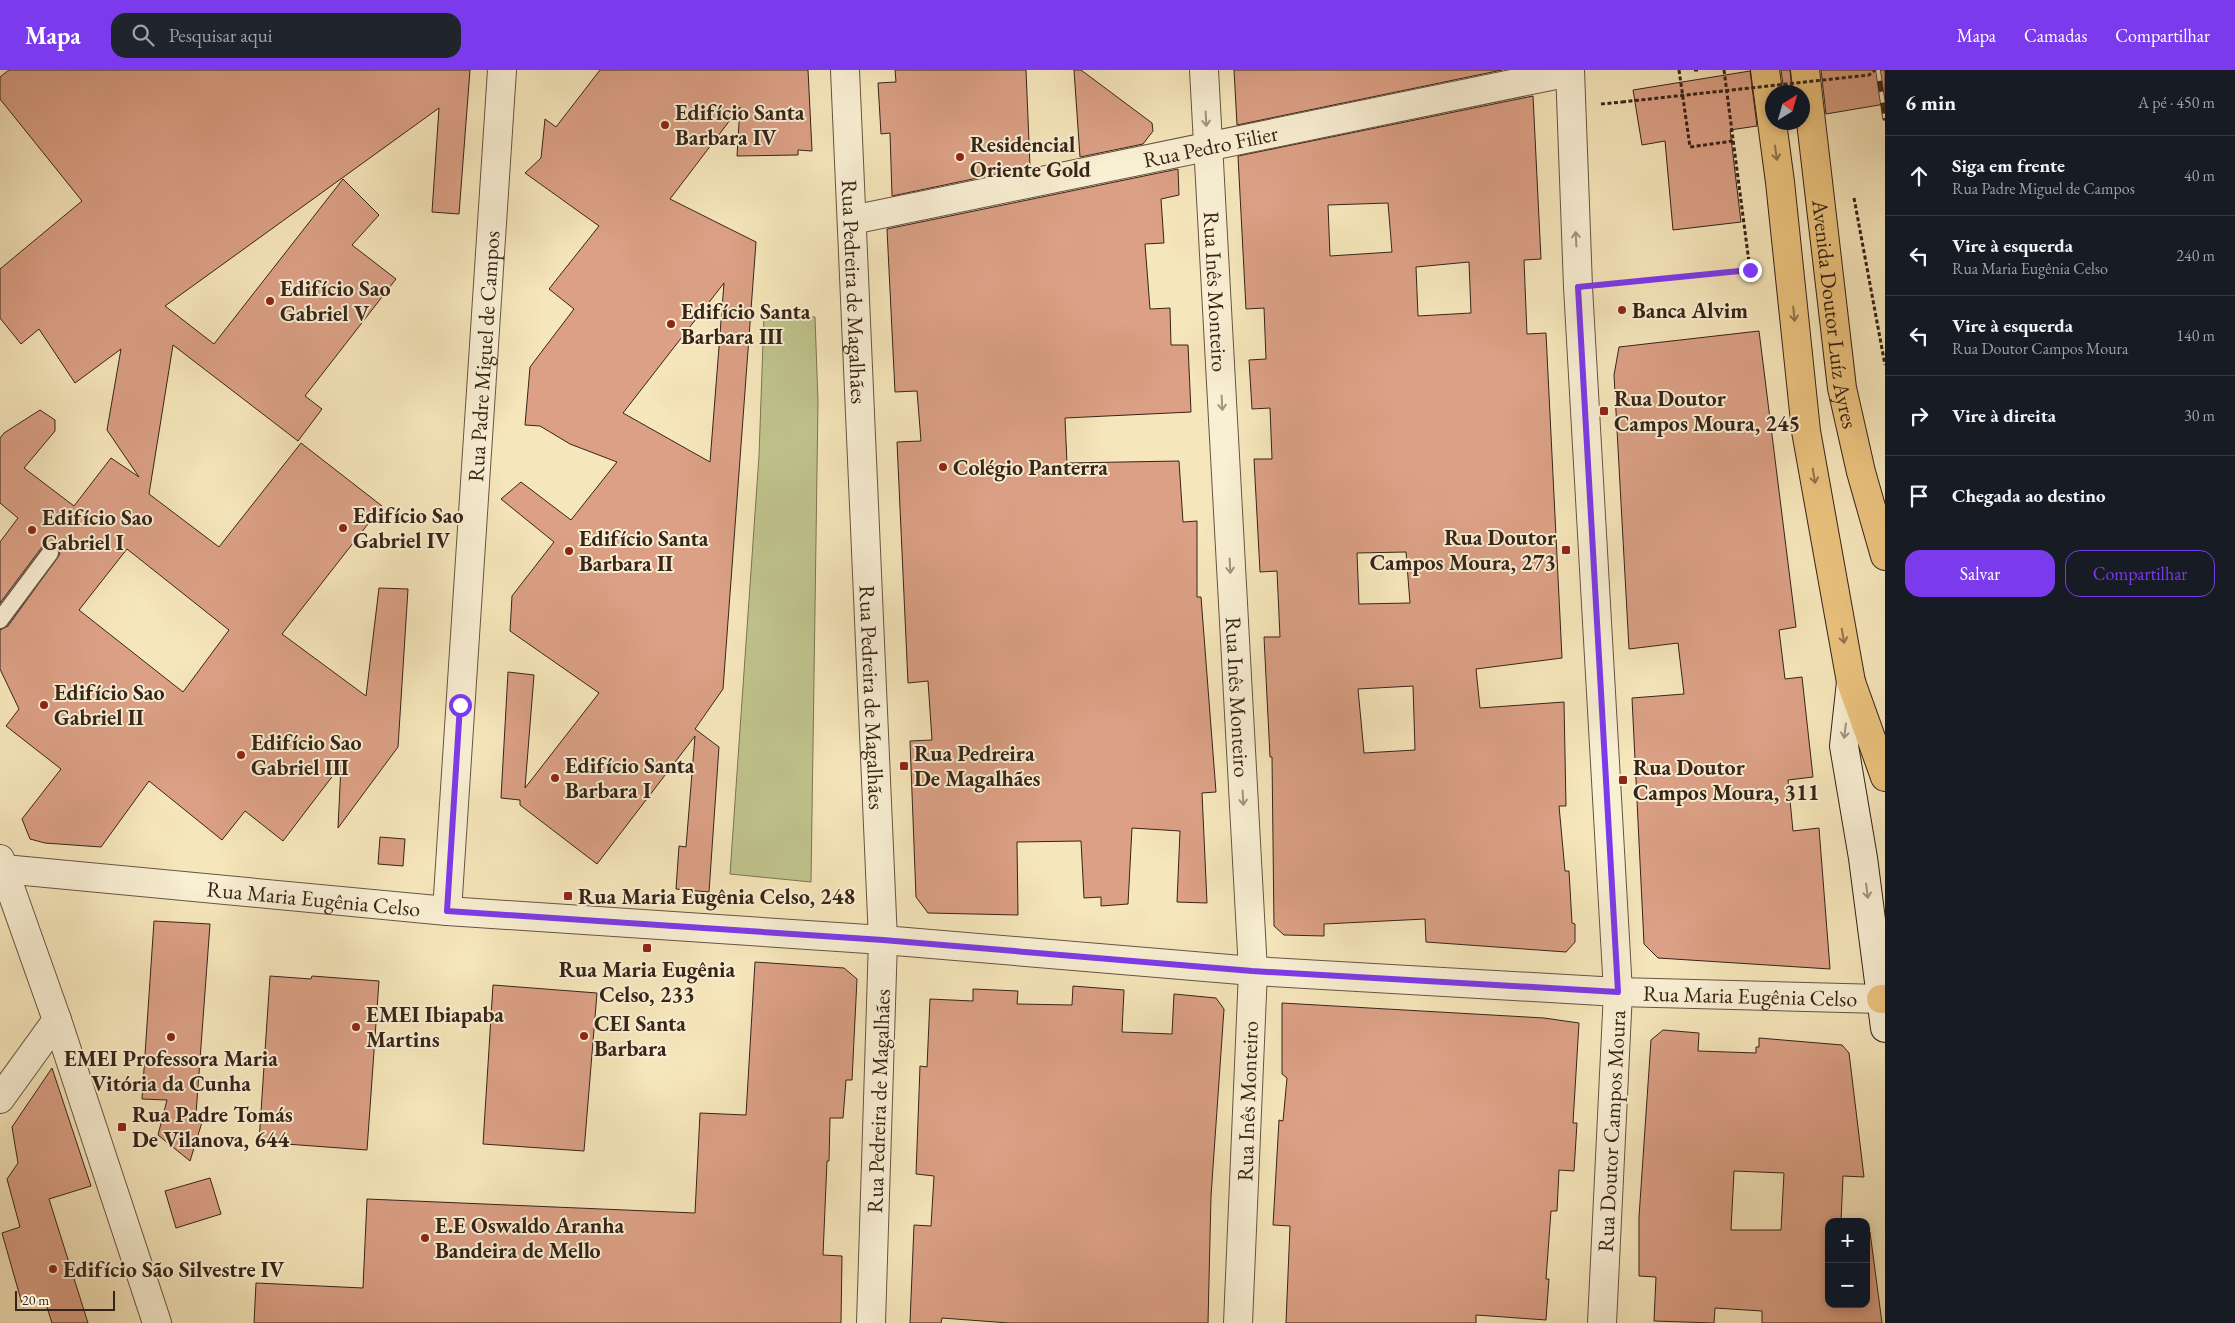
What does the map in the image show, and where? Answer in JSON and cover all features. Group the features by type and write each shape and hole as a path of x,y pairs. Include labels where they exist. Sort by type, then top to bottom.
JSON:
{"highway":[{"name":"Avenida Doutor Luíz Ayres","path":"1765,70 1780,182 1806,431 1851,682 1885,777"},
{"name":"Avenida Doutor Luíz Ayres","path":"1806,70 1842,388 1861,472 1885,556"}],"street":[{"name":"Rua Padre Miguel de Campos","path":"447,911 502,70"},
{"name":"Rua Pedreira de Magalhães","path":"845,70 883,940 871,1323"},
{"name":"Rua Inês Monteiro","path":"1204,70 1252,971 1238,1323"},
{"name":"Rua Pedro Filier","path":"852,220 1570,71"},
{"name":"Rua Doutor Campos Moura","path":"1570,71 1578,287 1618,992 1602,1323"},
{"name":"Avenida Doutor Luíz Ayres","path":"1851,682 1844,746 1883,999 1885,1028"},
{"name":"Rua Maria Eugênia Celso","path":"2,864 447,911 883,940 1252,971 1618,992 1883,999"},
{"path":"2,864 57,1020 158,1323"},
{"path":"0,1099 57,1020"}],"lane":[{"path":"0,620 50,553"}],"path":[{"path":"1679,70 1690,147 1733,141"},
{"path":"1724,70 1750,270"},
{"path":"1829,70 1833,89"},
{"path":"1622,102 1868,75 1875,70"},
{"path":"1853,194 1885,365"},
{"path":"1578,287 1789,267"}],"green space":[{"path":"764,315 815,317 818,402 811,882 730,874 759,456"}],"building":[{"path":"9,70 470,70 459,214 432,212 439,108 165,306 214,344 343,179 379,215 352,245 396,279 305,396 322,409 298,441 173,345 149,494 219,547 301,443 382,506 282,634 366,696 379,588 408,589 398,747 338,828 341,765 283,841 245,811 222,840 149,781 101,847 45,843 30,839 22,819 61,769 6,726 19,709 0,669 0,630 8,626 60,554 56,545 52,543 42,547 0,603 0,542 18,518 0,503 0,438 4,433 40,410 55,420 55,431 24,468 74,506 111,458 139,477 107,430 121,349 75,383 39,329 21,344 0,318 0,269 82,201 0,99 0,77","holes":["127,549 229,630 183,692 79,610"]},
{"path":"600,70 808,70 812,151 798,150 798,155 737,156 740,107 670,199 756,242 723,689 695,729 719,747 709,892 676,889 679,846 686,847 695,736 597,864 520,805 520,800 501,798 508,672 534,675 525,788 599,693 510,631 512,596 554,542 501,499 521,482 571,520 617,462 570,444 540,426 525,425 530,367 574,309 549,289 599,226 525,173 541,158 545,119 556,127","holes":["724,283 710,462 623,413"]},
{"path":"895,70 1026,70 1030,167 892,196 890,133 881,134 878,83 896,82"},
{"path":"1074,70 1081,70 1152,123 1153,131 1143,144 1080,157"},
{"path":"1234,70 1502,70 1237,125"},
{"path":"1781,70 1790,70 1791,85 1783,85"},
{"path":"1821,70 1885,70 1885,104 1826,114"},
{"path":"1750,71 1757,126 1730,130 1741,222 1673,230 1665,141 1642,145 1633,90"},
{"path":"1533,96 1541,259 1524,260 1527,334 1546,333 1562,658 1476,669 1480,708 1564,702 1566,806 1559,806 1565,871 1569,871 1572,923 1575,924 1575,942 1566,952 1426,942 1425,919 1324,924 1324,936 1284,935 1274,926 1272,757 1270,757 1264,637 1280,637 1277,571 1260,572 1254,459 1272,459 1270,408 1252,409 1249,360 1266,359 1264,308 1246,309 1238,156","holes":["1388,203 1392,252 1330,256 1328,205","1469,262 1471,313 1418,316 1416,267","1406,552 1410,603 1359,604 1357,553","1413,686 1415,750 1364,753 1358,689"]},
{"path":"1178,169 1179,195 1161,199 1164,243 1145,244 1150,309 1170,308 1171,345 1188,345 1191,412 1065,418 1067,463 1179,461 1183,522 1197,521 1197,597 1201,597 1216,792 1202,793 1207,903 1177,902 1180,831 1132,828 1128,904 1101,906 1101,897 1084,898 1081,841 1017,842 1018,915 928,913 916,897 910,741 932,740 928,681 908,683 897,442 921,441 917,391 895,392 887,229"},
{"path":"1759,331 1796,627 1779,630 1785,679 1802,677 1813,777 1788,780 1793,831 1819,828 1830,969 1658,958 1644,944 1632,698 1684,694 1678,643 1629,649 1614,375 1619,347"},
{"path":"380,837 405,839 403,866 378,864"},
{"path":"154,921 210,924 196,1114 203,1119 190,1161 158,1135 167,1100 142,1099"},
{"path":"755,962 844,968 857,979 852,1080 846,1080 843,1118 830,1118 829,1161 827,1161 823,1255 842,1256 841,1323 254,1323 256,1283 363,1288 367,1199 695,1213 700,1113 746,1115"},
{"path":"270,976 311,979 312,976 379,981 367,1150 259,1142"},
{"path":"493,985 597,993 584,1151 483,1144"},
{"path":"1073,986 1124,990 1122,1032 1172,1034 1174,994 1216,998 1224,1009 1211,1196 1208,1323 1009,1323 942,1318 941,1323 910,1323 914,1225 931,1226 934,1176 916,1174 920,1066 927,1067 930,999 973,1001 973,989 1018,991 1017,1004 1072,1005"},
{"path":"1282,1003 1544,1018 1579,1023 1573,1123 1577,1123 1574,1171 1559,1170 1557,1211 1551,1211 1546,1279 1549,1279 1546,1320 1476,1315 1476,1323 1286,1323 1290,1226 1273,1225 1279,1120 1283,1121 1287,1078 1282,1074"},
{"path":"1663,1030 1699,1033 1698,1051 1756,1053 1756,1047 1759,1047 1759,1038 1842,1045 1849,1053 1864,1177 1843,1176 1841,1218 1825,1218 1825,1308 1870,1308 1870,1232 1882,1323 1762,1323 1762,1311 1715,1308 1714,1323 1654,1321 1656,1277 1639,1276 1639,1217 1651,1040","holes":["1734,1171 1784,1173 1781,1230 1731,1230"]},
{"path":"52,1068 91,1186 49,1199 88,1323 52,1323 45,1301 23,1307 2,1233 20,1227 7,1179 18,1163 12,1127"},
{"path":"210,1178 221,1214 176,1228 165,1191"}],"railway":[{"path":"1878,70 1885,118"}],"place":[{"name":"Edifício Santa Barbara IV","path":"665,125"},
{"name":"Residencial Oriente Gold","path":"960,157"},
{"name":"Edifício Sao Gabriel V","path":"270,301"},
{"name":"Banca Alvim","path":"1622,310"},
{"name":"Edifício Santa Barbara III","path":"671,324"},
{"name":"Rua Doutor Campos Moura, 245","path":"1604,411"},
{"name":"Colégio Panterra","path":"943,467"},
{"name":"Edifício Sao Gabriel IV","path":"343,528"},
{"name":"Edifício Sao Gabriel I","path":"32,530"},
{"name":"Rua Doutor Campos Moura, 273","path":"1566,550"},
{"name":"Edifício Santa Barbara II","path":"569,551"},
{"name":"Edifício Sao Gabriel II","path":"44,705"},
{"name":"Edifício Sao Gabriel III","path":"241,755"},
{"name":"Rua Pedreira De Magalhães","path":"904,766"},
{"name":"Edifício Santa Barbara I","path":"555,778"},
{"name":"Rua Doutor Campos Moura, 311","path":"1623,780"},
{"name":"Rua Maria Eugênia Celso, 248","path":"568,896"},
{"name":"Rua Maria Eugênia Celso, 233","path":"647,948"},
{"name":"EMEI Ibiapaba Martins","path":"356,1027"},
{"name":"CEI Santa Barbara","path":"584,1036"},
{"name":"EMEI Professora Maria Vitória da Cunha","path":"171,1037"},
{"name":"Rua Padre Tomás De Vilanova, 644","path":"122,1127"},
{"name":"E.E Oswaldo Aranha Bandeira de Mello","path":"425,1238"},
{"name":"Edifício São Silvestre IV","path":"53,1269"}],"route":[{"path":"460,705 447,911 883,940 1252,971 1618,992 1578,287 1750,270"}]}
